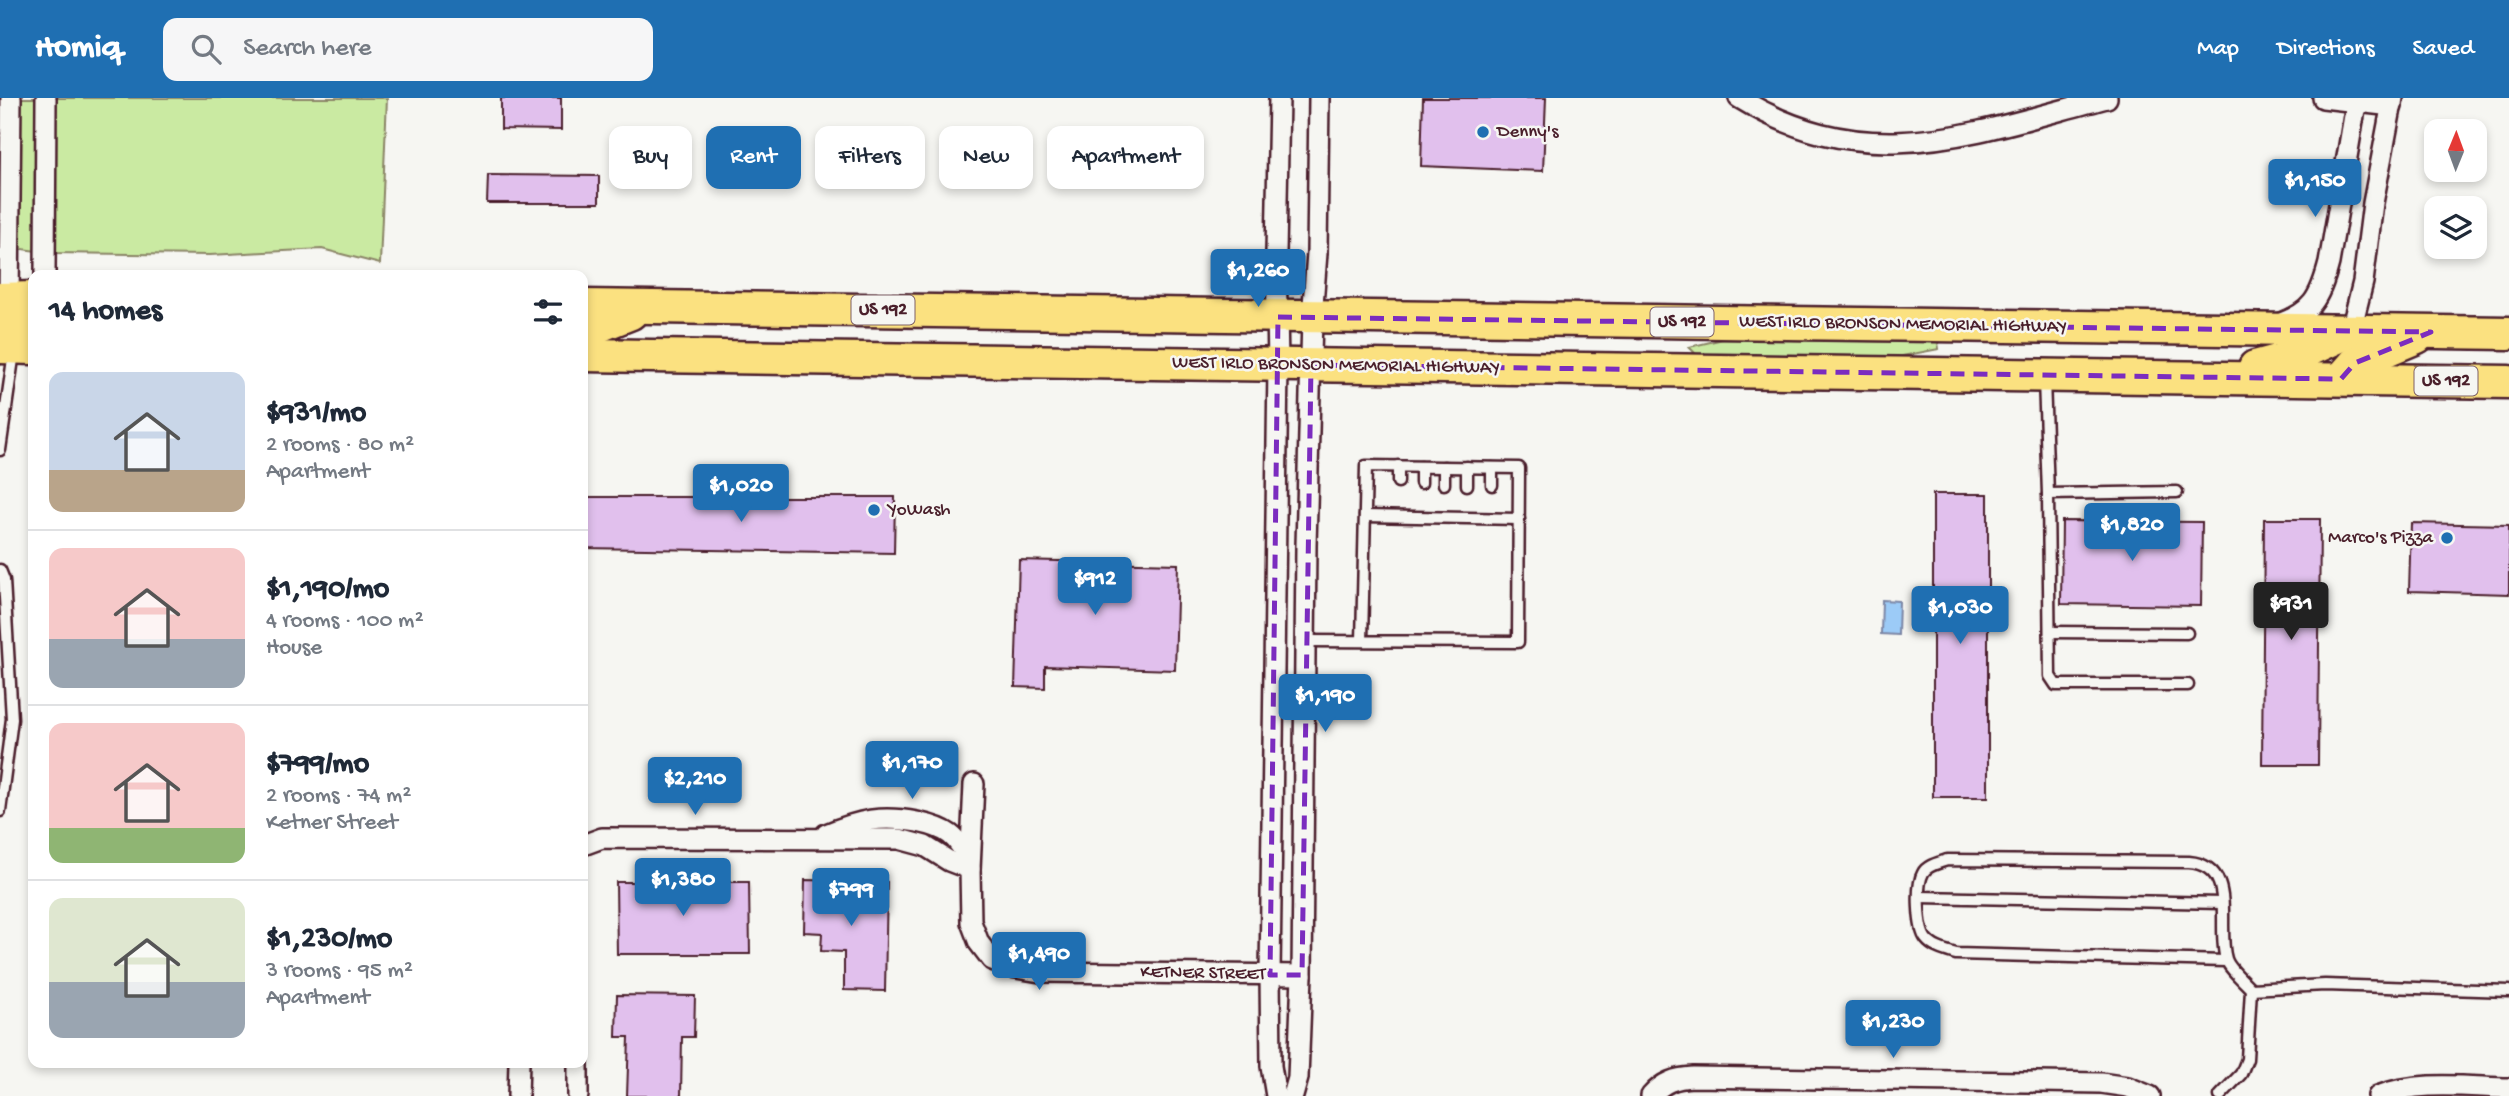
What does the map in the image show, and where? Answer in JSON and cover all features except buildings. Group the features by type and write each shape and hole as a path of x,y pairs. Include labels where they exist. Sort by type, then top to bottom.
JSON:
{"highway":[{"name":"WEST IRLO BRONSON MEMORIAL HIGHWAY","path":"588,306 1312,318 2509,332"},
{"path":"588,330 645,307"},
{"path":"2218,377 2296,356 2351,330"},
{"path":"2341,379 2354,363 2431,332"},
{"name":"WEST IRLO BRONSON MEMORIAL HIGHWAY","path":"588,355 2509,382"}],"street":[{"path":"10,98 17,324"},
{"path":"45,270 46,98"},
{"path":"1276,1096 1271,1066 1270,975 1279,98"},
{"path":"1293,1096 1298,1078 1302,975 1306,546 1312,318 1317,253 1319,98"},
{"path":"1739,98 1783,121 1827,135 1894,143 1970,134 2107,98"},
{"path":"2323,98 2393,102 2373,203 2363,282 2351,330"},
{"path":"2259,329 2302,314 2318,297 2329,263 2357,100"},
{"path":"1276,545 1306,546"},
{"path":"1273,714 1305,715"},
{"name":"KETNER STREET","path":"975,784 970,869 971,922 979,943 992,960 1010,967 1040,972 1302,975"},
{"path":"588,843 602,838 899,839 925,846 948,861 970,869"},
{"path":"518,1096 519,1068"},
{"path":"578,1068 578,1096"},
{"path":"1651,1096 1668,1081 1693,1077 2028,1089 2115,1084 2150,1096"},
{"path":"2378,1096 2422,1087 2509,1088"}],"lane":[{"path":"0,450 17,324"},
{"path":"2044,375 2050,676 2056,685 2188,685"},
{"path":"1306,641 1518,642 1519,468 1366,466 1362,641"},
{"path":"1398,466 1398,482"},
{"path":"1420,467 1420,483"},
{"path":"1444,467 1444,484"},
{"path":"1467,467 1467,485"},
{"path":"1492,468 1492,485"},
{"path":"2048,494 2177,492"},
{"path":"1365,516 1398,512 1467,512 1492,513 1519,519"},
{"path":"0,570 4,580 12,719 0,811"},
{"path":"2050,632 2187,633"},
{"path":"2220,1096 2241,1074 2248,1059 2251,989 2226,961 2221,886 2212,870 2189,862 1947,860 1928,867 1922,873 1922,931 1926,939 1943,951 1956,954 2226,961"},
{"path":"1920,897 2222,903"},
{"path":"2251,989 2325,985 2509,991"}],"highlighted area":[{"path":"1278,317 2431,332 2355,363 2341,379 1311,365 1302,975 1270,975"}],"green space":[{"path":"0,98 387,98 380,264 322,249 210,255 51,253 0,246"},
{"path":"1723,339 1938,342 1939,349 1897,357 1697,355 1689,347"}],"water":[{"path":"1882,600 1899,601 1898,635 1881,634"}],"place":[{"name":"Denny's","path":"1483,132"},
{"name":"YoWash","path":"874,510"},
{"name":"Marco's Pizza","path":"2447,538"}]}
